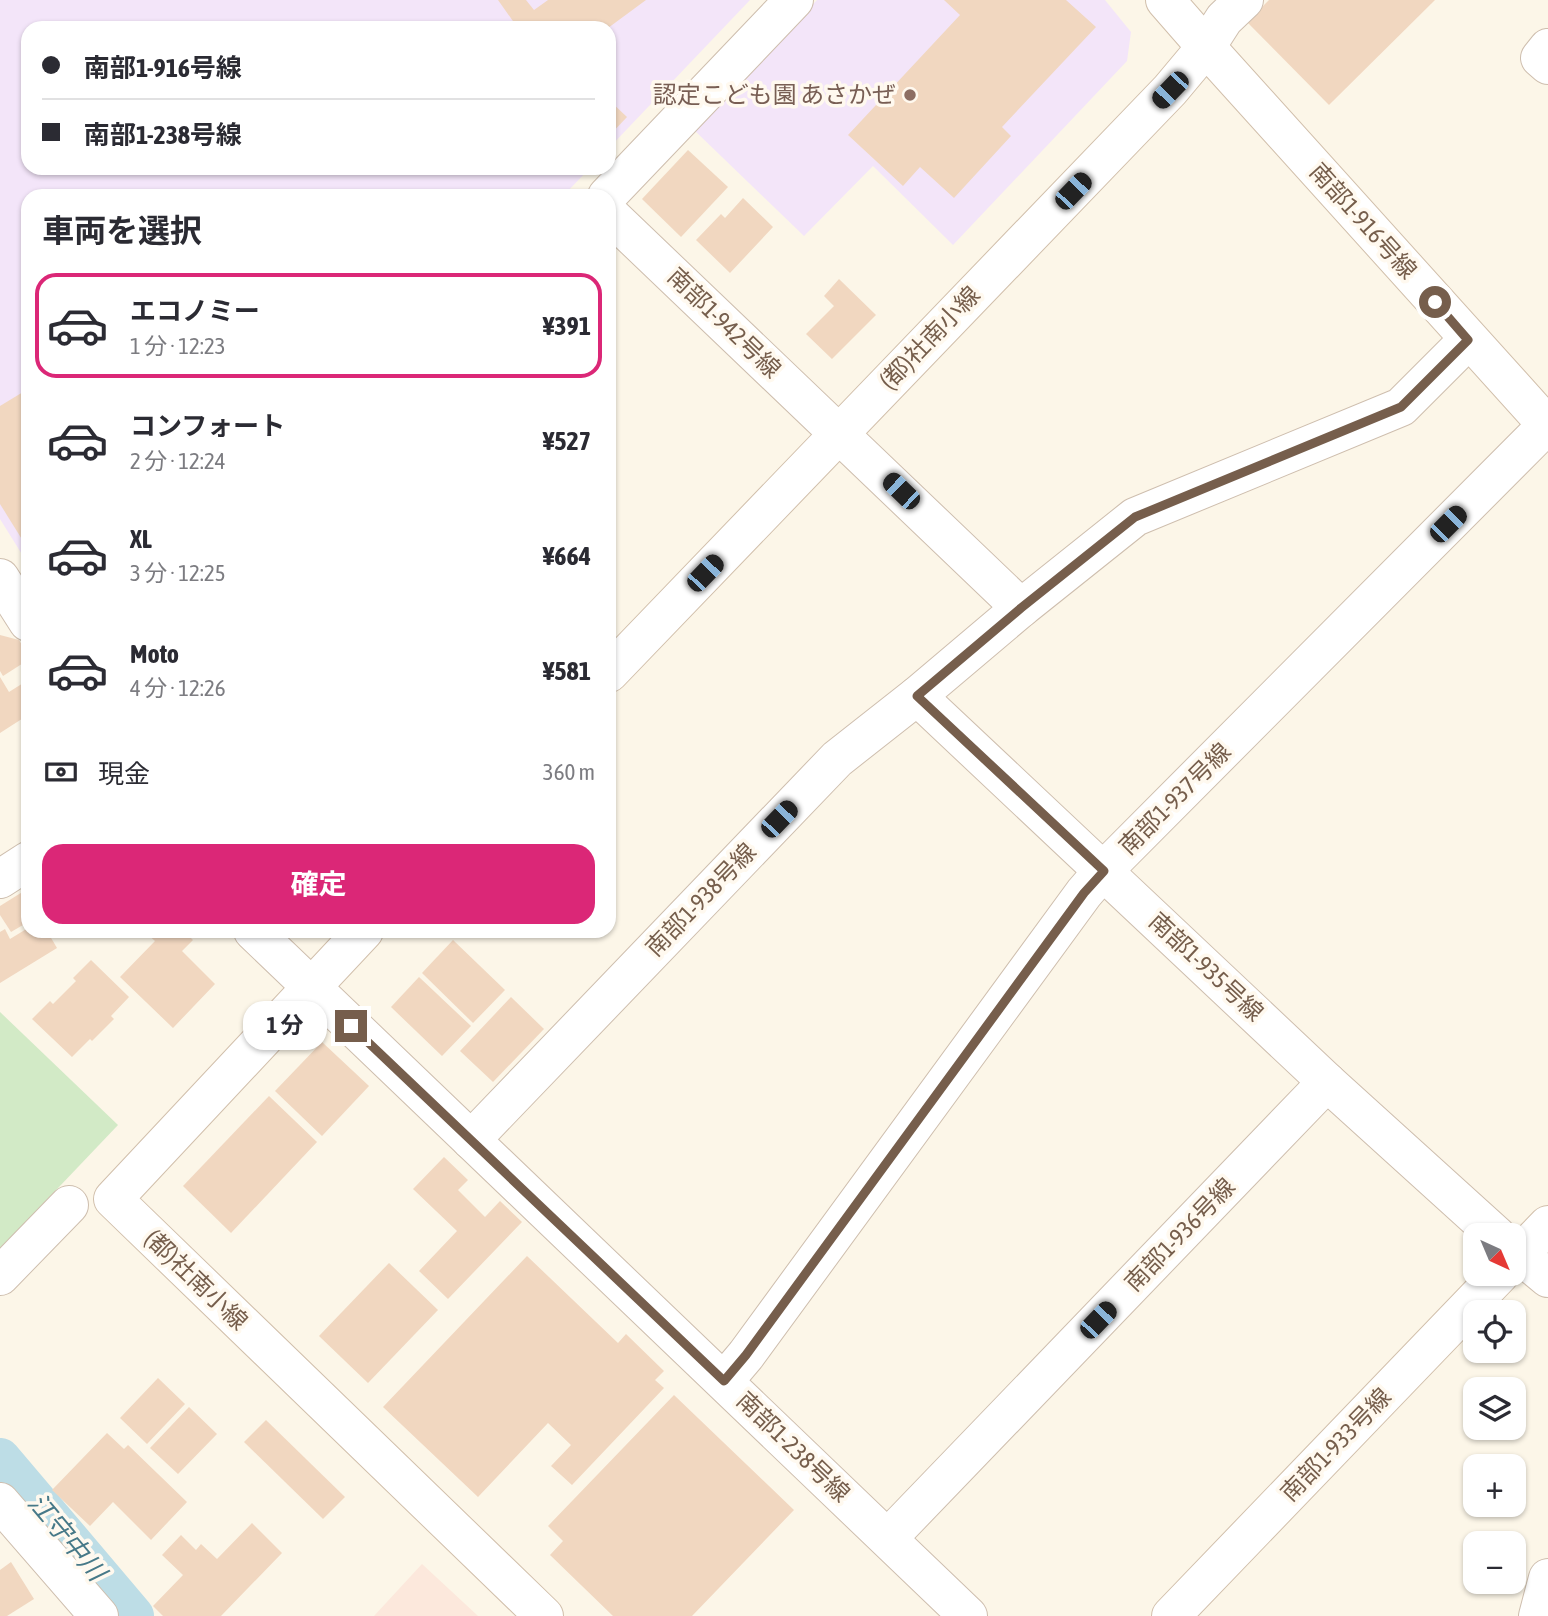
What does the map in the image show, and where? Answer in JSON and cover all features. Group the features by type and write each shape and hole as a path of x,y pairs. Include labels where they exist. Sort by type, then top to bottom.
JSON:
{"street":[{"path":"614,189 794,0"},
{"path":"1165,0 1206,47"},
{"name":"(都)社南小線","path":"616,666 1170,90 1206,47 1224,19 1244,0"},
{"name":"南部1-916号線","path":"1206,47 1336,189 1468,340 1548,425"},
{"path":"1548,48 1540,58 1548,65"},
{"name":"南部1-942号線","path":"616,221 1021,608"},
{"name":"南部1-938号線","path":"471,1140 837,759 1021,608 1135,517 1401,407 1468,340"},
{"name":"南部1-937号線","path":"724,1381 746,1355 1076,904 1104,871 1548,425"},
{"name":"南部1-935号線","path":"917,696 1475,1223"},
{"path":"0,879 21,866"},
{"name":"南部1-238号線","path":"260,938 968,1616"},
{"name":"(都)社南小線","path":"357,938 113,1199 544,1616"},
{"name":"南部1-936号線","path":"888,1538 1327,1082"},
{"path":"0,1276 69,1205"},
{"name":"南部1-933号線","path":"1526,1242 1548,1225"},
{"name":"南部1-935号線","path":"1526,1265 1548,1278"},
{"name":"南部1-933号線","path":"1171,1616 1480,1286"},
{"path":"0,1502 99,1616"},
{"path":"1538,1616 1548,1578"}],"shaded area":[{"path":"0,0 750,0 616,141 616,21 21,21 21,175 583,175 570,189 21,189 21,553 0,519"},
{"name":"認定こども園 あさかぜ","path":"817,0 1105,0 1131,32 1127,61 953,245 873,166 804,236 693,129"},
{"path":"422,1564 478,1616 374,1616"}],"green space":[{"path":"0,1012 118,1125 0,1249"}],"building":[{"path":"498,0 526,0 534,10 548,0 646,0 616,22 513,21"},
{"path":"944,0 1066,0 1096,27 1002,127 1011,136 954,198 920,167 903,186 848,135 960,15"},
{"path":"1269,0 1435,0 1329,105 1247,22"},
{"path":"616,107 627,117 616,129"},
{"path":"688,150 728,187 681,237 642,199"},
{"path":"743,198 773,227 730,273 696,240 721,214 725,218"},
{"path":"839,279 876,315 832,359 806,334 834,306 824,296"},
{"path":"21,393 21,538 0,504 0,406"},
{"path":"0,635 19,640 21,664 3,676 0,671"},
{"path":"0,677 9,692 21,684 21,720 0,733"},
{"path":"21,893 21,926 11,932 0,915 0,906"},
{"path":"5,929 10,939 21,932 21,938 51,938 57,948 0,983 0,932"},
{"path":"152,938 191,938 193,940 182,951 215,984 173,1028 120,977 155,941"},
{"path":"453,940 505,990 473,1023 422,973"},
{"path":"91,960 129,997 111,1016 114,1019 72,1057 32,1019 50,1001 53,1004 76,981 73,978"},
{"path":"419,977 471,1026 442,1056 391,1007"},
{"path":"511,997 544,1029 493,1082 460,1051"},
{"path":"322,1042 369,1086 322,1136 275,1091"},
{"path":"269,1096 317,1142 231,1233 183,1186"},
{"path":"444,1157 468,1180 458,1190 485,1217 500,1201 522,1222 448,1299 419,1271 457,1231 413,1189"},
{"path":"527,1256 618,1343 626,1334 664,1371 655,1380 664,1388 572,1485 551,1466 571,1445 548,1423 478,1497 383,1407"},
{"path":"389,1263 438,1310 368,1383 319,1336"},
{"path":"158,1378 185,1404 147,1444 120,1418"},
{"path":"674,1395 794,1510 692,1616 613,1616 550,1555 563,1541 548,1526"},
{"path":"189,1407 217,1434 178,1474 150,1448"},
{"path":"266,1420 345,1497 323,1519 244,1442"},
{"path":"107,1433 124,1449 128,1445 187,1502 151,1540 113,1502 90,1526 52,1490"},
{"path":"252,1523 282,1553 221,1616 163,1616 153,1606 183,1575 162,1555 181,1535 196,1550 201,1544 217,1559"},
{"path":"11,1562 34,1599 7,1616 0,1616 0,1570"}],"waterway":[{"name":"江守中川","path":"0,1459 133,1616"}],"place":[{"name":"認定こども園 あさかぜ","path":"910,95"}],"route":[{"path":"351,1026 724,1381 746,1355 1084,893 1104,871 917,696 1135,517 1401,407 1468,340 1435,302"}]}
